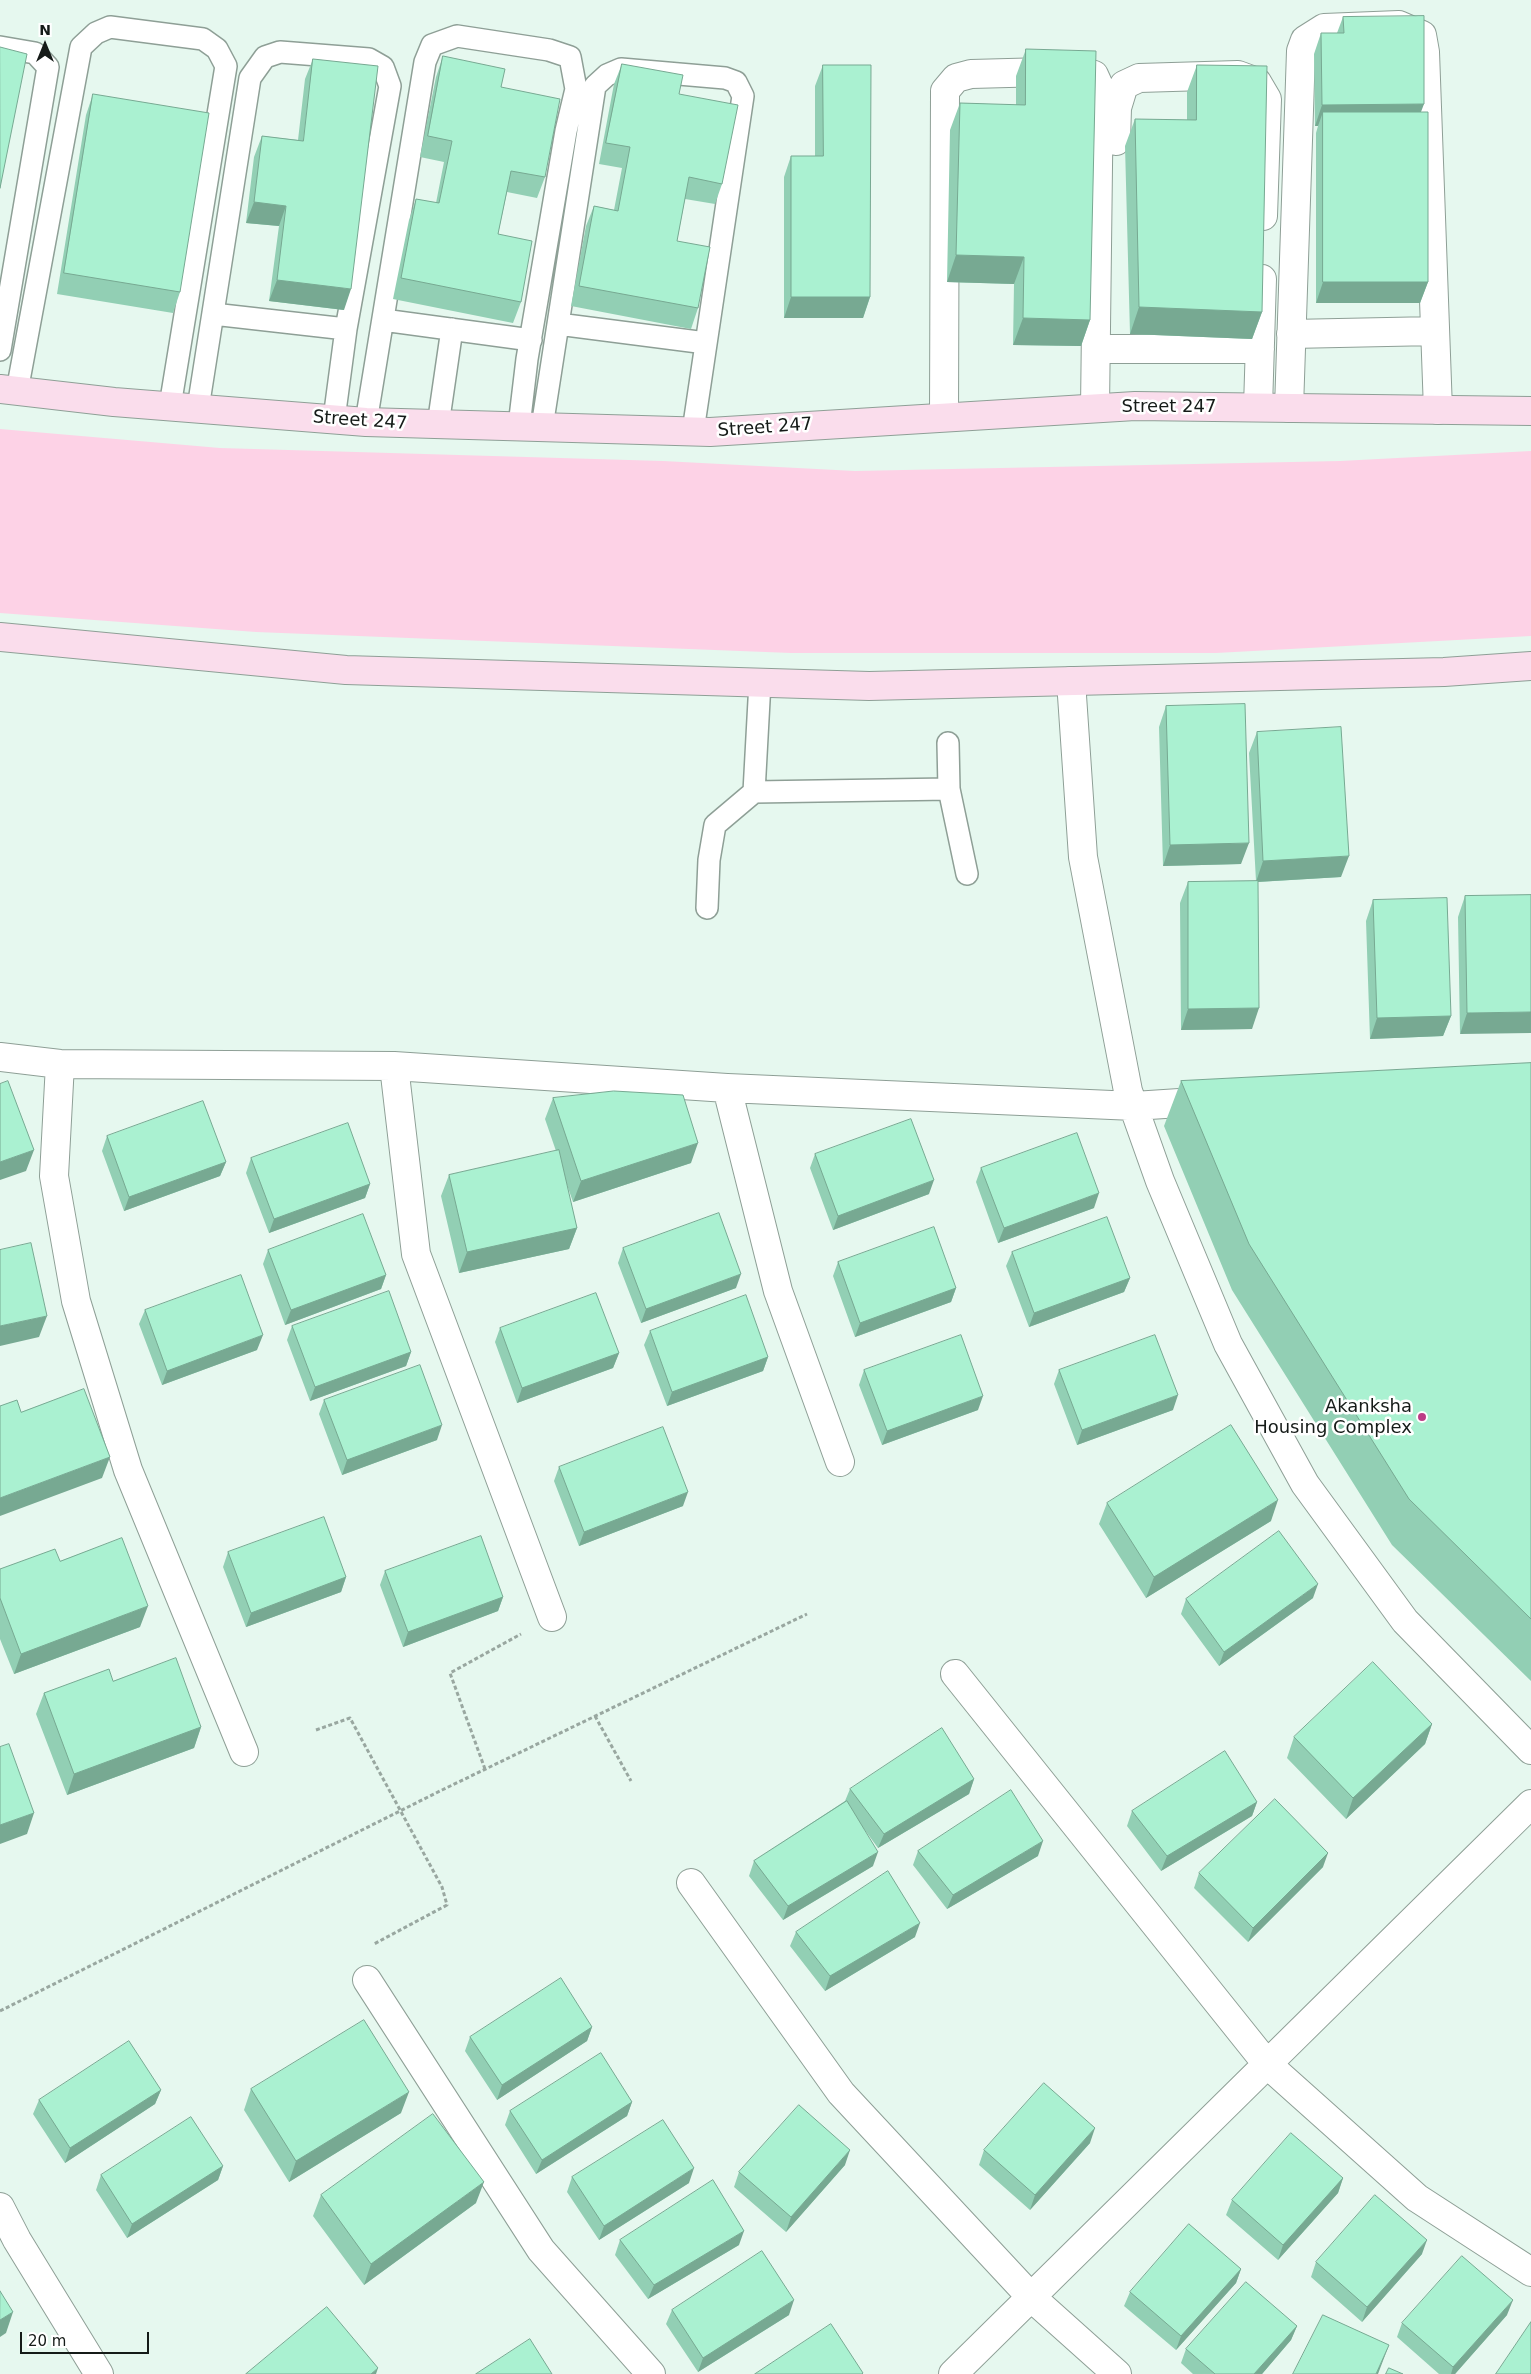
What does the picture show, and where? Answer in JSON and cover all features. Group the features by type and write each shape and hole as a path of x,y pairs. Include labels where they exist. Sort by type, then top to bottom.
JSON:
{"street":[{"path":"1289,408 1301,51 1305,40 1324,28 1399,25 1422,35 1425,52 1438,410"},
{"path":"944,417 945,91 956,78 971,74 1083,71 1094,75 1099,86 1102,407"},
{"path":"1102,407 1111,348 1117,108 1124,85 1139,78 1238,75 1257,82 1267,99 1258,407"},
{"path":"1291,334 1435,331"},
{"path":"1111,348 1260,349"},
{"name":"Street 247","path":"8,390 170,406 366,422 710,432 1102,407 1531,411"},
{"path":"0,637 346,670 868,686 1444,672 1531,666"},
{"path":"1071,681 1083,857 1128,1091 1160,1181 1228,1344 1305,1484 1405,1621 1531,1750"},
{"path":"0,1058 60,1064 394,1066 727,1088 1134,1106 1233,1100"},
{"path":"60,1064 54,1176 76,1301 128,1470 244,1752"},
{"path":"394,1066 416,1254 552,1617"},
{"path":"727,1088 778,1290 840,1462"},
{"path":"955,1674 1268,2064 1417,2198 1531,2272"},
{"path":"953,2374 1531,1804"},
{"path":"691,1883 841,2093 1031,2297 1117,2374"},
{"path":"368,1980 541,2250 651,2374"},
{"path":"0,2207 17,2240 99,2374"}],"lane":[{"path":"8,390 81,47 96,33 110,27 203,39 217,49 226,66 170,406"},
{"path":"366,422 425,62 432,44 457,36 549,50 570,57 576,89 566,131 530,340 531,427"},
{"path":"0,47 35,53 48,67 0,350"},
{"path":"198,408 250,78 265,57 280,52 369,59 383,67 390,86 346,328 334,419"},
{"path":"531,427 558,324 596,86 607,75 621,69 725,78 736,82 743,96 693,431"},
{"path":"213,314 346,328"},
{"path":"383,320 530,340"},
{"path":"558,324 706,343"},
{"path":"438,425 452,329"},
{"path":"754,792 760,682"},
{"path":"948,743 949,789 967,874"},
{"path":"708,908 709,860 715,824 754,792 949,789"}],"path":[{"path":"0,2011 485,1769 807,1614"},
{"path":"485,1769 450,1673 552,1617"},
{"path":"596,1716 631,1782"},
{"path":"316,1730 350,1718 442,1887 447,1905 370,1946 368,1980"}],"shaded area":[{"path":"0,429 220,448 663,461 855,471 1340,461 1531,451 1531,636 1216,653 791,653 256,632 0,613"}],"building":[{"path":"1424,16 1424,104 1322,105 1321,33 1344,33 1343,17"},
{"path":"0,47 27,54 0,188"},
{"path":"1026,49 1096,51 1090,320 1023,318 1024,257 956,255 960,103 1025,105"},
{"path":"443,56 505,69 501,87 560,99 545,177 511,171 498,234 532,241 521,302 401,278 416,199 439,203 452,141 428,136"},
{"path":"313,59 378,66 351,289 277,280 286,206 254,202 262,136 303,141"},
{"path":"622,64 683,75 679,94 738,105 722,184 689,177 677,241 710,247 698,308 579,286 594,206 618,211 630,147 606,143"},
{"path":"823,65 871,65 870,297 791,297 791,156 823,156"},
{"path":"1197,65 1267,66 1262,312 1139,307 1135,119 1196,120"},
{"path":"93,94 209,113 180,292 64,273"},
{"path":"1323,112 1428,112 1428,282 1323,282"},
{"path":"1245,704 1249,843 1170,845 1166,706"},
{"path":"1341,727 1349,856 1263,861 1257,732"},
{"path":"1258,881 1259,1008 1188,1009 1188,882"},
{"path":"1531,895 1531,1012 1467,1013 1465,896"},
{"path":"1447,898 1451,1016 1377,1018 1373,900"},
{"name":"Akanksha Housing Complex","path":"1531,1063 1531,1619 1409,1499 1249,1244 1181,1081"},
{"path":"8,1081 34,1150 0,1162 0,1084"},
{"path":"614,1091 683,1095 698,1143 581,1181 553,1098"},
{"path":"203,1101 226,1162 129,1197 107,1136"},
{"path":"911,1119 934,1180 838,1216 815,1154"},
{"path":"348,1123 370,1184 274,1219 251,1158"},
{"path":"1077,1133 1099,1193 1004,1228 981,1168"},
{"path":"559,1150 577,1228 467,1252 449,1175"},
{"path":"719,1213 741,1274 646,1309 623,1248"},
{"path":"363,1214 386,1275 291,1310 268,1250"},
{"path":"1107,1217 1130,1278 1034,1313 1012,1252"},
{"path":"934,1227 956,1288 860,1323 838,1262"},
{"path":"31,1243 47,1316 0,1326 0,1250"},
{"path":"241,1275 263,1335 167,1371 145,1310"},
{"path":"389,1291 411,1352 315,1387 292,1326"},
{"path":"596,1293 619,1353 522,1388 500,1328"},
{"path":"746,1295 768,1357 672,1392 650,1331"},
{"path":"961,1335 983,1396 887,1431 864,1370"},
{"path":"1155,1335 1178,1395 1082,1430 1059,1370"},
{"path":"420,1365 442,1425 347,1460 324,1400"},
{"path":"84,1389 110,1457 0,1498 0,1406 17,1400 21,1412"},
{"path":"1231,1425 1278,1500 1154,1577 1107,1503"},
{"path":"663,1427 688,1492 584,1532 559,1467"},
{"path":"324,1517 346,1577 251,1613 228,1552"},
{"path":"1279,1531 1318,1584 1224,1652 1186,1599"},
{"path":"481,1536 503,1597 408,1632 385,1571"},
{"path":"122,1538 148,1606 21,1654 0,1598 0,1569 55,1549 60,1561"},
{"path":"176,1658 201,1727 74,1774 44,1693 109,1669 113,1681"},
{"path":"1373,1662 1432,1724 1353,1798 1294,1737"},
{"path":"942,1728 974,1779 884,1834 850,1789"},
{"path":"9,1744 34,1813 0,1825 0,1747"},
{"path":"1225,1751 1257,1802 1167,1856 1132,1811"},
{"path":"1011,1790 1043,1841 953,1895 918,1851"},
{"path":"1275,1799 1328,1853 1253,1928 1199,1873"},
{"path":"847,1801 878,1852 788,1906 754,1861"},
{"path":"888,1871 920,1923 830,1976 796,1932"},
{"path":"561,1978 592,2027 502,2085 470,2037"},
{"path":"364,2020 409,2092 296,2161 251,2089"},
{"path":"129,2041 161,2090 70,2148 39,2100"},
{"path":"601,2053 632,2102 542,2160 510,2111"},
{"path":"1044,2083 1095,2128 1035,2195 984,2150"},
{"path":"799,2105 850,2150 791,2217 739,2172"},
{"path":"433,2114 484,2182 371,2264 321,2195"},
{"path":"191,2117 223,2166 132,2224 101,2175"},
{"path":"663,2120 694,2168 604,2226 572,2177"},
{"path":"1291,2133 1343,2178 1283,2245 1232,2200"},
{"path":"713,2180 744,2231 654,2285 620,2240"},
{"path":"1375,2195 1427,2240 1367,2307 1316,2262"},
{"path":"1189,2224 1241,2269 1181,2336 1130,2292"},
{"path":"762,2251 794,2300 703,2358 672,2310"},
{"path":"1462,2256 1513,2300 1453,2367 1402,2323"},
{"path":"1246,2282 1297,2326 1254,2374 1215,2374 1186,2349"},
{"path":"0,2291 13,2312 0,2320"},
{"path":"327,2307 378,2368 371,2374 246,2374"},
{"path":"1323,2315 1389,2345 1376,2374 1293,2374"},
{"path":"1531,2322 1531,2374 1496,2374"},
{"path":"831,2324 862,2374 755,2374"},
{"path":"530,2339 552,2374 476,2374"},
{"path":"1389,2368 1403,2374 1386,2374"}],"place":[{"name":"Akanksha Housing Complex","path":"1422,1417"}]}
